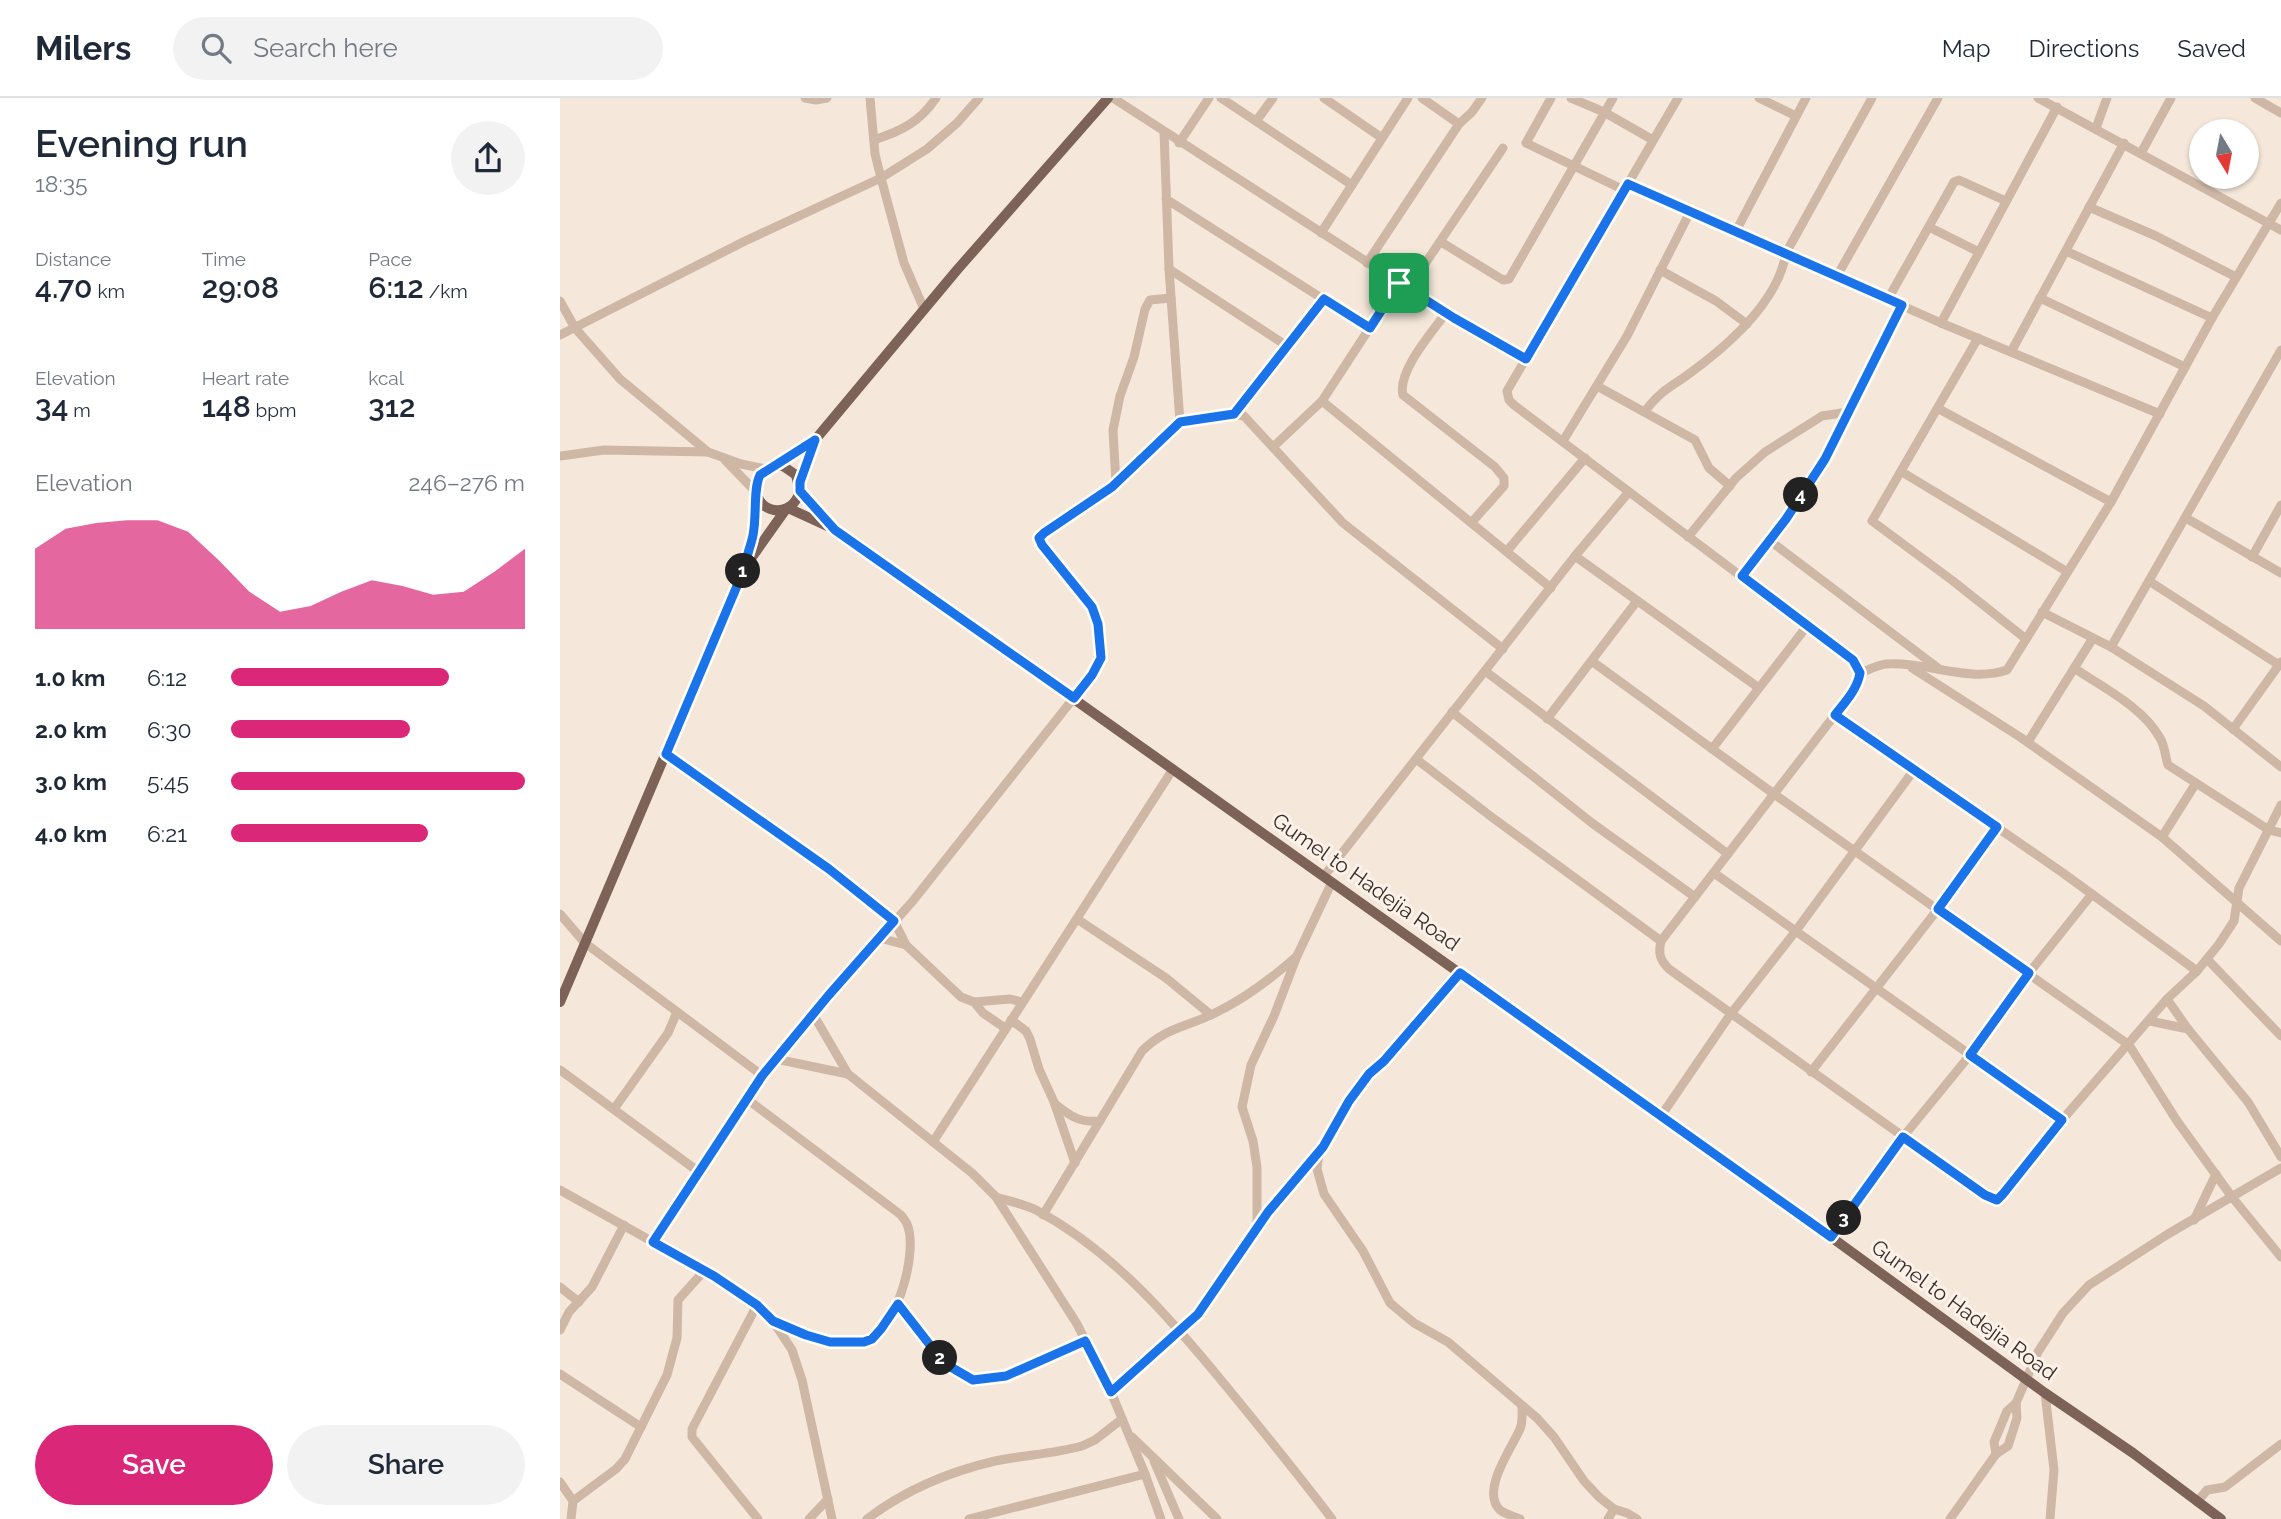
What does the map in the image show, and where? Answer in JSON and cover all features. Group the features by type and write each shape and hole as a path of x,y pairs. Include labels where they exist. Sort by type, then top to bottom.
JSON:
{"main road":[{"path":"560,1002 745,567 753,537 760,475 815,440 924,309 1110,98"},
{"path":"745,567 798,498 815,440"},
{"path":"770,468 790,470 800,487 835,530"},
{"path":"756,495 769,509 787,509"},
{"name":"Gumel to Hadejia Road","path":"787,509 835,530 1074,698 1831,1237 2045,1393 2133,1453 2221,1519"}],"street":[{"path":"805,98 827,98"},
{"path":"870,98 881,178 904,263 924,309"},
{"path":"874,140 902,130 917,121 936,98"},
{"path":"560,335 745,241 881,178 928,149 957,123 979,98"},
{"path":"1110,98 1446,313 1526,359"},
{"path":"1180,143 1209,98"},
{"path":"1222,98 1352,185"},
{"path":"1257,120 1273,98"},
{"path":"1324,98 1382,138"},
{"path":"1321,233 1408,98"},
{"path":"1422,98 1459,124"},
{"path":"1367,262 1459,124 1482,98"},
{"path":"1551,98 1526,143 1573,167 1736,231 1941,323 2160,414"},
{"path":"1571,98 1604,112 1653,140"},
{"path":"1441,242 1503,281 1509,279 1613,98"},
{"path":"1678,98 1507,391 1507,396 1514,405 1628,493 1853,660 1860,673 1854,690 1661,941 1661,960 1670,970 1730,1015 1985,1195 1997,1200 2167,999 2207,959 2234,921 2239,888 2281,806"},
{"path":"1759,98 1796,116"},
{"path":"1736,231 1805,98"},
{"path":"1644,411 1659,393 1686,376 1747,324 1783,270 1786,253 1872,98"},
{"path":"1838,276 1938,98"},
{"path":"2038,98 2281,229"},
{"path":"2095,128 2108,98"},
{"path":"2141,153 2171,98"},
{"path":"2255,98 2281,113"},
{"path":"1941,323 2057,107"},
{"path":"1164,132 1169,269 1180,422"},
{"path":"2011,352 2124,143"},
{"path":"1408,289 1503,148"},
{"path":"1888,299 1954,182 1959,180 2006,201"},
{"path":"1166,199 1370,328"},
{"path":"1860,673 1886,664 1998,673 2007,670 2110,502 2211,318 2281,203"},
{"path":"2089,207 2157,236 2236,277"},
{"path":"1563,441 1627,336 1690,212"},
{"path":"1929,227 1979,252"},
{"path":"2066,251 2211,318"},
{"path":"1169,269 1287,346"},
{"path":"1660,270 1716,301 1747,324"},
{"path":"1273,447 1322,401 1399,283"},
{"path":"1116,484 1113,430 1120,396 1150,300 1171,298"},
{"path":"2040,298 2185,367"},
{"path":"1234,414 1324,299"},
{"path":"560,301 575,328 620,379 708,452 724,459 770,468"},
{"path":"1742,576 1825,459 1902,305"},
{"path":"1446,313 1405,373 1401,388 1403,396 1495,467 1504,478 1504,486 1472,522"},
{"path":"1978,338 1872,521 1954,580 2026,639"},
{"path":"2111,647 2281,350"},
{"path":"1597,386 1695,440 1709,468 1730,486"},
{"path":"1322,401 1552,588"},
{"path":"1939,408 2110,502"},
{"path":"1688,537 1730,486 1765,452 1822,416 1848,412"},
{"path":"653,1242 762,1076 894,921 1092,675 1101,658 1098,624 1092,607 1039,538 1116,484 1180,422 1234,414 1244,416 1343,523 1503,649"},
{"path":"560,456 604,450 708,452"},
{"path":"1507,551 1585,458"},
{"path":"724,459 756,495"},
{"path":"1902,472 2066,571"},
{"path":"1257,1227 1257,1167 1253,1141 1242,1107 1251,1065 1274,1016 1328,879 1452,712 1628,493"},
{"path":"2252,557 2281,505"},
{"path":"2186,518 2281,573"},
{"path":"1769,540 1940,669"},
{"path":"1575,556 1759,688"},
{"path":"2149,581 2280,663 2234,729"},
{"path":"1547,719 1637,601"},
{"path":"2042,612 2111,647 2204,706 2281,767"},
{"path":"1712,749 1807,625"},
{"path":"2028,742 2093,638"},
{"path":"1593,662 1774,794 2129,1045 2177,1121 2232,1197 2281,1257"},
{"path":"1910,666 2028,742 2162,837 2281,942"},
{"path":"2074,668 2130,707 2153,727 2162,741 2168,765 2269,830 2281,833"},
{"path":"1485,671 1728,854"},
{"path":"1452,712 1592,823 1695,897"},
{"path":"1835,715 2092,894 2197,971"},
{"path":"666,754 829,869 894,921 906,945 961,997 974,1002 1010,999 1022,1002"},
{"path":"1416,759 1661,941"},
{"path":"933,1142 1173,769"},
{"path":"1661,1116 1730,1015 1795,932 1914,770"},
{"path":"2162,837 2196,783"},
{"path":"1811,1072 1938,909 1997,827"},
{"path":"1714,873 2062,1120"},
{"path":"1831,1237 1903,1137 1970,1055 2029,973 2092,894"},
{"path":"560,914 585,943 762,1076"},
{"path":"1077,919 1166,978 1211,1015"},
{"path":"880,938 906,945"},
{"path":"1043,1215 1142,1051 1154,1039 1179,1026 1211,1015 1268,982 1297,956"},
{"path":"2207,959 2281,1036"},
{"path":"1111,1392 1198,1314 1257,1227 1319,1151 1369,1074 1384,1061 1460,973"},
{"path":"2167,999 2248,1102 2281,1157"},
{"path":"974,1002 983,1013 1026,1031 1075,1163"},
{"path":"614,1110 668,1033 677,1012"},
{"path":"813,1014 848,1074 972,1173 996,1196 1085,1341 1111,1392 1161,1519"},
{"path":"2150,1021 2189,1029"},
{"path":"776,1059 848,1074"},
{"path":"560,1070 699,1172"},
{"path":"747,1099 901,1215 907,1224 910,1250 906,1280 898,1304 881,1329 864,1342 830,1342 773,1321"},
{"path":"1054,1102 1086,1123 1100,1121"},
{"path":"1319,1151 1317,1170 1324,1194 1363,1251 1390,1303 1414,1323 1448,1342 1554,1437 1584,1480 1614,1509 1637,1519"},
{"path":"1950,1519 1996,1454 2008,1446 2015,1430 2016,1403 2025,1377 2056,1323 2089,1285 2281,1168"},
{"path":"2194,1221 2216,1174"},
{"path":"560,1191 704,1271 757,1305 773,1321 792,1350 802,1380 832,1519"},
{"path":"996,1196 1034,1209 1111,1261 1181,1331 1332,1519"},
{"path":"560,1330 569,1312 592,1287 624,1225"},
{"path":"573,1501 616,1469 625,1459 667,1375 677,1338 678,1300 704,1271"},
{"path":"560,1287 579,1301"},
{"path":"898,1304 944,1363 973,1380 1006,1376 1085,1341"},
{"path":"757,1305 692,1429 692,1437 758,1519"},
{"path":"560,1374 641,1427"},
{"path":"2045,1393 2054,1470 2050,1519"},
{"path":"1996,1454 1994,1442 2007,1411 2016,1403"},
{"path":"1520,1519 1501,1510 1495,1503 1493,1492 1495,1482 1520,1429 1522,1407"},
{"path":"867,1519 904,1493 928,1482 994,1462 1082,1446 1095,1440 1122,1419"},
{"path":"1128,1433 1217,1519"},
{"path":"2197,1502 2207,1490 2225,1487 2281,1444"},
{"path":"1152,1456 1179,1519"},
{"path":"969,1519 1145,1474"},
{"path":"560,1482 573,1501 571,1519"},
{"path":"809,1519 828,1499"},
{"path":"1608,1519 1614,1509"}],"route":[{"path":"1628,184 1902,305 1825,459 1786,519 1742,576 1853,660 1860,673 1859,679 1835,715 1997,827 1938,909 2029,973 1970,1055 2062,1120 1997,1200 1985,1195 1903,1137 1831,1237 1460,973 1384,1061 1369,1074 1349,1101 1323,1147 1268,1212 1198,1314 1111,1392 1085,1341 1006,1376 973,1380 944,1363 898,1304 881,1329 872,1339 864,1342 830,1342 806,1335 773,1321 757,1305 714,1276 653,1242 762,1076 894,921 829,869 666,754 745,567 753,537 756,482 760,475 815,440 800,482 800,491 835,530 1074,698 1101,658 1098,624 1092,607 1039,538 1112,487 1180,422 1234,414 1324,299 1370,328 1399,283 1526,359 1628,184"}]}
